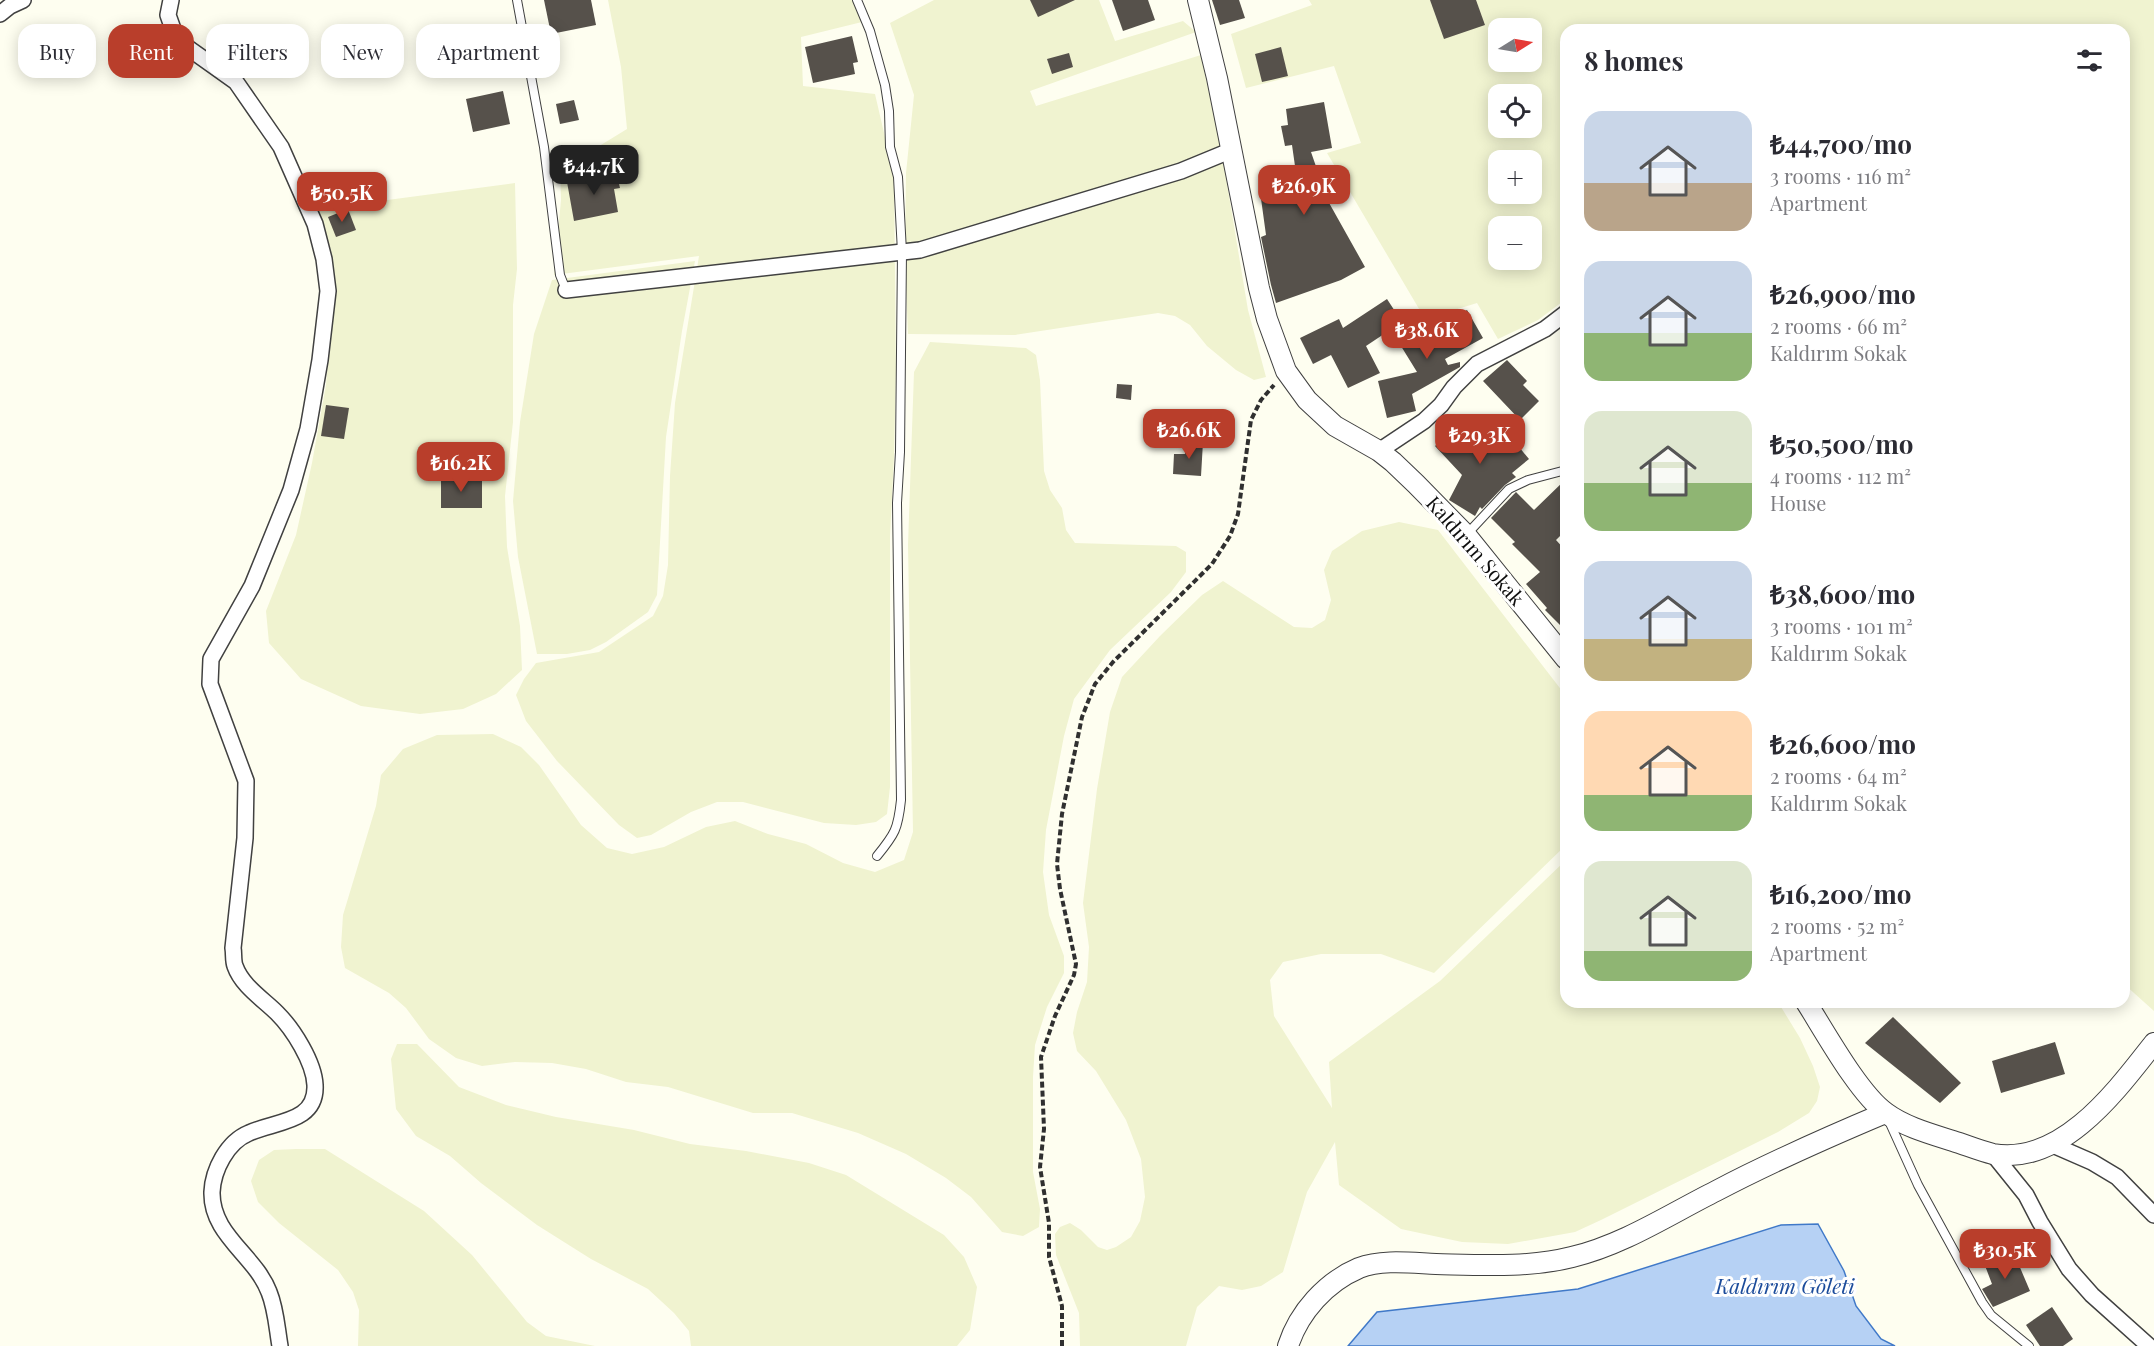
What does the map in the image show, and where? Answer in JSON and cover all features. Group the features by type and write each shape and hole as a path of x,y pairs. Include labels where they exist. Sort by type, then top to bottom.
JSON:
{"street":[{"path":"0,14 23,0"},
{"path":"171,0 168,15 179,39 236,82 281,147 315,224 324,259 328,291 320,360 308,429 291,490 252,586 211,659 210,670 210,684 246,781 245,838 233,948 235,965 244,980 278,1014 291,1031 304,1052 315,1084 314,1098 306,1112 297,1118 247,1134 235,1143 214,1171 212,1193 215,1215 227,1237 244,1253 269,1293 280,1346"},
{"name":"Kaldırım Sokak","path":"1198,0 1215,66 1259,288 1267,319 1286,371 1307,400 1335,426 1393,462 1466,535 1560,652"},
{"path":"566,290 920,250 1181,171 1232,150"},
{"path":"1379,452 1433,413 1454,387 1478,364 1545,329 1560,318"},
{"path":"1810,1008 1863,1088 1885,1113 1915,1128 1993,1154 2022,1154 2053,1144 2094,1112 2116,1091 2154,1042"},
{"path":"1288,1346 1297,1323 1322,1293 1342,1276 1362,1267 1401,1263 1520,1263 1572,1257 1617,1241 1769,1163 1885,1113"},
{"path":"2053,1144 2092,1162 2116,1177 2154,1215"},
{"path":"1993,1154 2026,1195 2069,1269 2092,1295 2149,1346"}],"lane":[{"path":"517,0 544,147 560,275 566,290"},
{"path":"857,0 870,31 885,85 889,111 890,147 898,177 902,252 900,452 897,503 901,800 894,836 877,856"},
{"path":"1466,535 1509,489 1528,480 1560,472"},
{"path":"1885,1113 1918,1185 1982,1302 1991,1315 2029,1346"}],"path":[{"path":"1062,1346 1062,1306 1049,1257 1049,1223 1041,1181 1040,1167 1044,1129 1041,1057 1055,1016 1074,975 1076,964 1057,864 1062,814 1082,717 1095,684 1113,662 1212,564 1221,552 1238,514 1251,420 1261,400 1286,371"}],"green space":[{"path":"608,0 852,0 859,10 862,22 801,37 803,86 875,94 894,176 896,371 890,536 890,787 887,814 876,822 856,825 824,823 743,802 717,802 691,812 651,835 637,838 619,825 557,761 526,721 516,695 536,663 599,652 653,616 663,596 668,565 670,476 675,403 699,256 554,275 561,200 560,170 627,129 621,67"},
{"path":"934,0 1099,0 1115,41 1183,21 1196,32 1030,91 1036,106 1201,55 1222,154 1248,310 1266,377 1254,380 1236,370 1207,346 1190,325 1175,316 1158,313 1015,335 908,334 905,261 906,173 914,95 890,23"},
{"path":"1309,0 2154,0 2154,1011 2130,989 2130,24 1560,24 1560,304 1538,320 1498,339 1477,303 1425,319 1327,153 1361,143 1334,66 1246,88 1231,34 1312,5"},
{"path":"515,183 517,269 513,305 513,422 505,496 507,547 520,626 522,670 496,694 463,709 420,714 361,706 301,679 269,643 266,611 296,535 326,385 333,299 312,210"},
{"path":"695,261 666,437 657,595 648,612 606,642 590,650 567,654 537,654 518,557 513,501 520,422 534,334 552,280"},
{"path":"930,342 1026,348 1036,355 1040,380 1044,471 1050,490 1062,508 1066,530 1075,543 1176,546 1186,552 1186,572 1171,592 1110,650 1074,699 1064,736 1046,830 1043,872 1049,915 1064,956 1064,973 1047,1007 1035,1045 1033,1172 1040,1209 1039,1227 1023,1236 1002,1232 971,1197 946,1178 906,1154 858,1133 792,1113 753,1113 668,1087 626,1082 586,1069 552,1063 515,1062 482,1066 456,1058 429,1039 406,1008 389,993 345,968 341,947 343,915 376,806 381,775 403,749 437,735 493,734 521,747 539,765 581,825 607,848 632,854 664,847 706,827 735,821 768,834 806,844 843,863 875,872 904,860 913,832 908,545 914,372"},
{"path":"1399,522 1438,530 1560,688 1560,851 1434,973 1381,954 1321,954 1283,962 1270,980 1274,1016 1332,1108 1329,1062 1440,981 1560,866 1560,1008 1782,1008 1800,1038 1813,1066 1820,1087 1817,1101 1809,1113 1778,1132 1601,1220 1575,1232 1508,1244 1462,1242 1401,1229 1339,1185 1335,1142 1307,1192 1283,1272 1261,1286 1242,1290 1219,1286 1197,1307 1186,1346 1080,1346 1079,1313 1056,1255 1055,1234 1060,1227 1070,1223 1081,1230 1098,1247 1107,1250 1116,1247 1131,1237 1140,1221 1145,1197 1141,1159 1126,1120 1096,1071 1077,1051 1073,1033 1087,982 1089,947 1083,903 1097,789 1110,712 1122,677 1202,595 1223,581 1294,627 1312,628 1325,620 1331,600 1324,570 1332,551 1362,531"},
{"path":"397,1044 417,1044 459,1087 506,1105 556,1117 634,1130 690,1144 746,1151 809,1163 846,1175 944,1235 964,1257 977,1287 970,1330 957,1346 691,1346 689,1331 674,1313 648,1289 591,1259 537,1225 481,1183 450,1156 416,1136 396,1109 391,1059"},
{"path":"325,1149 424,1211 472,1255 527,1322 546,1336 595,1346 358,1346 359,1310 353,1292 338,1270 279,1223 258,1202 251,1181 259,1160 274,1150"}],"water":[{"name":"Kaldırım Göleti","path":"1818,1224 1844,1271 1856,1306 1881,1339 1895,1346 1348,1346 1377,1312 1578,1289 1781,1225"}],"building":[{"path":"544,0 591,0 596,25 560,32 560,24 549,24"},
{"path":"1030,0 1075,0 1038,17"},
{"path":"1112,0 1148,0 1155,20 1123,31"},
{"path":"1212,0 1239,0 1245,18 1220,25"},
{"path":"1430,0 1476,0 1485,25 1444,39"},
{"path":"852,36 858,62 853,63 855,74 813,83 805,47"},
{"path":"1281,47 1288,76 1262,82 1255,54"},
{"path":"1069,53 1073,67 1052,74 1047,59"},
{"path":"503,91 510,124 473,132 466,99"},
{"path":"574,100 579,120 560,124 556,104"},
{"path":"1324,102 1332,148 1311,152 1328,201 1365,267 1341,280 1276,303 1261,237 1266,235 1259,184 1296,173 1292,145 1285,146 1281,126 1288,125 1286,109"},
{"path":"616,172 620,188 614,189 618,212 574,221 567,182"},
{"path":"348,209 356,230 336,237 328,217"},
{"path":"1387,299 1402,322 1366,346 1380,373 1348,388 1331,355 1313,364 1300,338 1339,319 1343,328"},
{"path":"1467,310 1483,338 1445,359 1448,365 1460,362 1460,367 1412,394 1416,411 1387,418 1378,381 1417,372 1396,338 1421,323 1427,333"},
{"path":"1507,360 1527,381 1523,385 1539,401 1520,420 1483,381"},
{"path":"1117,384 1132,385 1131,400 1116,398"},
{"path":"326,405 349,408 344,439 321,436"},
{"path":"1464,419 1488,445 1505,430 1529,459 1512,473 1516,477 1482,509 1480,507 1475,516 1449,500 1462,475 1435,446"},
{"path":"1186,441 1203,442 1201,476 1173,474 1174,454 1185,454"},
{"path":"441,477 482,477 482,508 441,508"},
{"path":"1560,485 1560,536 1556,540 1560,544 1560,625 1545,610 1547,608 1526,584 1540,572 1512,544 1515,542 1491,518 1516,492 1534,510"},
{"path":"1893,1017 1961,1083 1940,1103 1865,1043"},
{"path":"2055,1042 2065,1074 2001,1093 1992,1061"},
{"path":"2013,1251 2030,1291 1993,1307 1982,1289 1992,1284 1984,1263"},
{"path":"2052,1307 2073,1339 2063,1346 2040,1346 2026,1325"}]}
